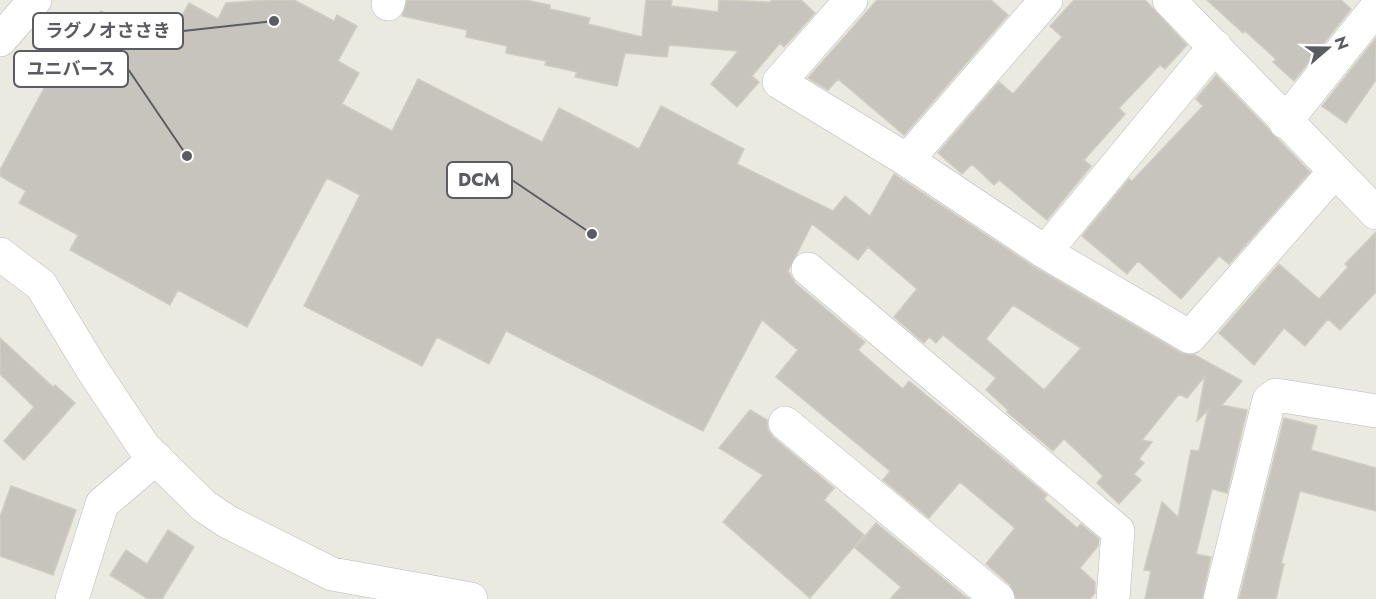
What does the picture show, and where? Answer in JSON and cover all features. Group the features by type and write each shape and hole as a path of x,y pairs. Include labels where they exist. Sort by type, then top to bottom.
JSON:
{"street":[{"path":"0,40 35,0"},
{"path":"851,0 779,82 907,159 1045,252 1190,337 1335,171"},
{"path":"907,159 1046,0"},
{"path":"1171,1 1285,122 1376,213"},
{"path":"1285,122 1376,8"},
{"path":"1045,252 1215,46"},
{"path":"0,254 41,285 144,447 204,506 332,586 471,599"},
{"path":"808,269 1118,531 1113,599"},
{"path":"1220,599 1269,400 1276,395 1376,411"},
{"path":"785,423 998,599"},
{"path":"72,599 102,504 156,458"}],"building":[{"path":"294,0 334,21 337,15 357,26 338,61 359,73 342,104 392,131 418,79 542,142 559,108 639,149 661,106 744,149 737,164 833,211 845,196 870,216 894,174 1036,268 1181,353 1195,355 1242,381 1222,405 1247,410 1227,493 1212,489 1196,554 1211,557 1202,599 1145,599 1151,571 1144,570 1162,502 1178,517 1191,450 1199,451 1208,410 1197,421 1205,376 1187,398 1179,394 1142,440 1152,442 1139,459 1144,463 1134,474 1141,480 1119,504 1097,483 1103,476 1064,439 1053,451 1007,412 1008,410 986,390 996,378 943,335 936,343 929,337 924,343 894,317 917,289 868,247 858,260 812,224 788,271 795,283 865,342 858,350 903,389 909,381 1047,495 1044,499 1077,528 1081,524 1099,539 1098,546 1080,568 1095,582 1095,593 1090,599 1016,599 1010,585 986,564 1015,528 960,482 929,518 883,480 890,471 776,377 798,350 762,320 703,431 506,331 489,364 437,337 422,366 304,306 360,195 327,178 247,327 178,290 170,305 70,250 78,235 19,203 26,191 0,176 0,170 62,55 101,11 166,45 189,3 218,19 226,3","holes":["1013,305 1081,348 1044,390 986,339"]},
{"path":"407,0 525,0 550,5 550,9 590,18 588,24 642,37 646,0 672,0 671,6 718,12 719,0 770,2 772,0 801,0 815,13 784,47 780,43 752,76 759,82 737,107 711,84 738,51 669,45 667,57 625,53 617,86 575,77 577,72 545,65 546,61 506,53 507,46 466,37 467,30 402,16"},
{"path":"877,0 991,0 1008,15 904,135 838,79 828,90 808,78"},
{"path":"1074,0 1145,0 1187,45 1165,69 1160,65 1119,108 1125,114 1084,160 1091,166 1047,220 999,180 994,185 972,164 962,174 938,153 999,82 1013,94 1062,37 1050,26"},
{"path":"1207,0 1341,0 1351,9 1294,81 1273,62 1276,59"},
{"path":"1376,38 1376,80 1346,123 1322,106"},
{"path":"1216,75 1310,172 1229,264 1219,256 1181,299 1138,261 1127,274 1082,236 1129,179 1132,181 1203,106 1196,99"},
{"path":"1376,232 1376,292 1340,330 1328,319 1305,346 1284,328 1254,365 1219,333 1279,264 1319,299 1348,267 1345,264"},
{"path":"0,338 53,387 55,385 75,403 24,460 4,441 34,407 0,374"},
{"path":"750,410 767,420 768,430 773,437 834,488 824,500 864,535 810,598 723,522 763,475 719,448"},
{"path":"1284,418 1317,426 1311,450 1376,468 1376,511 1300,491 1281,564 1284,564 1276,599 1239,599"},
{"path":"11,486 76,510 53,575 0,556 0,517"},
{"path":"876,523 969,599 890,599 901,587 855,548"},
{"path":"168,530 194,547 162,599 148,599 110,575 126,550 147,564"}],"place":[{"name":"ラグノオささき","path":"274,21"},
{"name":"ユニバース","path":"187,156"},
{"name":"DCM","path":"592,234"}]}
